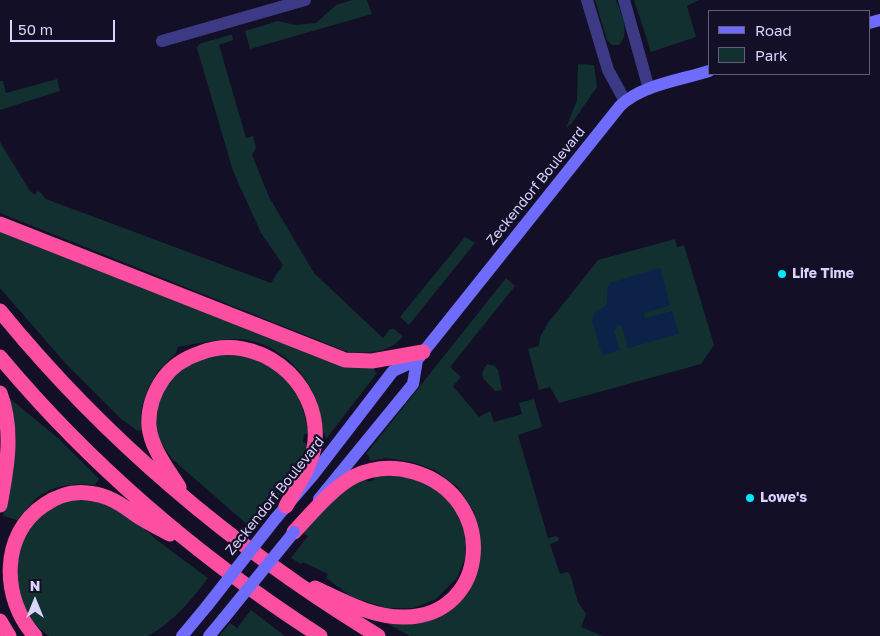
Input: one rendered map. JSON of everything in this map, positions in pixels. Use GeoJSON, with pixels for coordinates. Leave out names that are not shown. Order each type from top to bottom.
{"type":"FeatureCollection","features":[{"type":"Feature","properties":{"kind":"highway"},"geometry":{"type":"LineString","coordinates":[[0,224],[345,360],[363,362],[420,356]]}},
{"type":"Feature","properties":{"kind":"highway"},"geometry":{"type":"LineString","coordinates":[[0,311],[41,359],[94,415],[189,503],[314,597],[378,636]]}},
{"type":"Feature","properties":{"kind":"highway"},"geometry":{"type":"LineString","coordinates":[[189,503],[153,442],[149,426],[152,401],[160,384],[178,364],[203,351],[223,347],[254,351],[278,363],[295,380],[309,405],[314,430],[314,448],[308,464],[281,512]]}},
{"type":"Feature","properties":{"kind":"highway"},"geometry":{"type":"LineString","coordinates":[[0,357],[86,449],[138,497],[202,552],[320,636]]}},
{"type":"Feature","properties":{"kind":"highway"},"geometry":{"type":"LineString","coordinates":[[0,394],[6,415],[8,441],[7,467],[0,505]]}},
{"type":"Feature","properties":{"kind":"highway"},"geometry":{"type":"LineString","coordinates":[[280,573],[363,610],[389,616],[405,617],[430,612],[452,599],[464,584],[473,559],[474,542],[470,524],[459,502],[447,490],[432,480],[403,469],[376,469],[348,480],[294,532]]}},
{"type":"Feature","properties":{"kind":"highway"},"geometry":{"type":"LineString","coordinates":[[35,636],[24,622],[15,604],[10,586],[9,566],[13,546],[20,529],[33,514],[58,497],[87,492],[106,496],[122,504],[137,516],[202,552]]}},
{"type":"Feature","properties":{"kind":"highway"},"geometry":{"type":"LineString","coordinates":[[283,611],[305,636]]}},
{"type":"Feature","properties":{"kind":"highway"},"geometry":{"type":"LineString","coordinates":[[0,620],[10,636]]}},
{"type":"Feature","properties":{"kind":"main road","name":"Zeckendorf Boulevard"},"geometry":{"type":"LineString","coordinates":[[182,636],[313,475],[393,371],[420,356],[616,110],[635,94],[708,71]]}},
{"type":"Feature","properties":{"kind":"main road","name":"Zeckendorf Boulevard"},"geometry":{"type":"LineString","coordinates":[[210,636],[294,532],[333,480],[413,384],[420,356]]}},
{"type":"Feature","properties":{"kind":"street"},"geometry":{"type":"LineString","coordinates":[[162,42],[305,0]]}},
{"type":"Feature","properties":{"kind":"street"},"geometry":{"type":"LineString","coordinates":[[588,0],[608,70],[625,101]]}},
{"type":"Feature","properties":{"kind":"street"},"geometry":{"type":"LineString","coordinates":[[624,0],[649,89]]}},
{"type":"Feature","properties":{"kind":"green space"},"geometry":{"type":"Polygon","coordinates":[[[352,0],[367,0],[372,14],[250,49],[245,31],[278,21],[295,25],[316,23],[336,5],[352,0]]]}},
{"type":"Feature","properties":{"kind":"green space"},"geometry":{"type":"Polygon","coordinates":[[[595,0],[616,0],[625,29],[623,40],[619,45],[612,45],[607,40],[595,0]]]}},
{"type":"Feature","properties":{"kind":"green space"},"geometry":{"type":"Polygon","coordinates":[[[634,0],[699,0],[687,6],[696,37],[651,52],[634,0]]]}},
{"type":"Feature","properties":{"kind":"green space"},"geometry":{"type":"Polygon","coordinates":[[[232,35],[233,40],[219,45],[246,138],[253,136],[256,148],[252,155],[269,197],[314,273],[383,338],[390,329],[394,329],[403,336],[391,346],[378,351],[348,352],[0,213],[0,142],[30,191],[35,195],[37,191],[46,199],[271,283],[283,265],[261,233],[233,171],[197,48],[199,44],[232,35]]]}},
{"type":"Feature","properties":{"kind":"green space"},"geometry":{"type":"Polygon","coordinates":[[[578,64],[594,65],[597,87],[572,123],[566,128],[577,100],[578,64]]]}},
{"type":"Feature","properties":{"kind":"green space"},"geometry":{"type":"Polygon","coordinates":[[[57,79],[60,91],[0,110],[0,81],[3,81],[6,93],[57,79]]]}},
{"type":"Feature","properties":{"kind":"green space"},"geometry":{"type":"Polygon","coordinates":[[[0,229],[374,364],[374,370],[377,373],[326,439],[324,433],[320,434],[315,400],[305,379],[290,362],[272,349],[261,344],[239,339],[216,340],[178,347],[176,353],[158,371],[147,391],[141,409],[143,430],[138,431],[121,419],[66,364],[0,288],[0,229]]]}},
{"type":"Feature","properties":{"kind":"green space"},"geometry":{"type":"Polygon","coordinates":[[[465,237],[475,243],[409,325],[400,317],[465,237]]]}},
{"type":"Feature","properties":{"kind":"green space"},"geometry":{"type":"Polygon","coordinates":[[[675,239],[677,247],[684,245],[714,345],[701,364],[559,403],[550,387],[539,390],[528,349],[539,346],[540,337],[548,323],[598,260],[675,239]]]}},
{"type":"Feature","properties":{"kind":"green space"},"geometry":{"type":"Polygon","coordinates":[[[506,278],[515,286],[450,367],[461,377],[453,386],[479,417],[490,411],[494,422],[522,414],[519,403],[534,399],[542,427],[518,435],[548,538],[556,536],[559,538],[558,541],[550,544],[560,574],[568,572],[570,574],[578,602],[586,614],[581,627],[603,636],[410,636],[388,624],[390,619],[412,621],[465,591],[479,536],[474,512],[458,487],[435,470],[412,462],[386,458],[370,461],[369,456],[366,454],[506,278]]]}},
{"type":"Feature","properties":{"kind":"green space"},"geometry":{"type":"Polygon","coordinates":[[[229,352],[253,357],[278,369],[293,387],[299,398],[308,433],[304,435],[303,442],[307,444],[304,454],[290,480],[267,511],[263,508],[249,526],[172,459],[158,438],[155,414],[161,393],[173,375],[187,363],[229,352]]]}},
{"type":"Feature","properties":{"kind":"green space"},"geometry":{"type":"Polygon","coordinates":[[[487,364],[495,366],[498,370],[502,390],[495,391],[483,378],[482,373],[487,364]]]}},
{"type":"Feature","properties":{"kind":"green space"},"geometry":{"type":"Polygon","coordinates":[[[8,397],[58,438],[99,479],[95,485],[81,484],[58,487],[38,497],[17,520],[3,516],[10,486],[16,438],[8,397]]]}},
{"type":"Feature","properties":{"kind":"green space"},"geometry":{"type":"Polygon","coordinates":[[[373,475],[410,476],[432,485],[448,499],[462,520],[466,539],[465,558],[457,578],[436,599],[414,608],[387,608],[352,597],[326,578],[328,574],[303,562],[301,564],[291,558],[308,536],[302,532],[336,492],[366,479],[367,482],[374,480],[373,475]]]}},
{"type":"Feature","properties":{"kind":"green space"},"geometry":{"type":"Polygon","coordinates":[[[74,498],[98,499],[118,506],[158,541],[208,578],[181,610],[166,624],[148,636],[49,636],[36,625],[26,611],[20,598],[16,569],[22,541],[28,528],[41,513],[54,505],[74,498]]]}},
{"type":"Feature","properties":{"kind":"green space"},"geometry":{"type":"Polygon","coordinates":[[[251,610],[285,636],[219,636],[230,623],[237,628],[251,610]]]}},
{"type":"Feature","properties":{"kind":"water"},"geometry":{"type":"Polygon","coordinates":[[[660,268],[670,305],[645,313],[644,317],[672,311],[679,334],[628,348],[622,326],[617,325],[614,331],[620,350],[602,355],[592,320],[596,311],[607,303],[607,290],[610,283],[660,268]]]}},
{"type":"Feature","properties":{"kind":"place","name":"Life Time"},"geometry":{"type":"Point","coordinates":[782,274]}},
{"type":"Feature","properties":{"kind":"place","name":"Lowe's"},"geometry":{"type":"Point","coordinates":[750,498]}}]}
